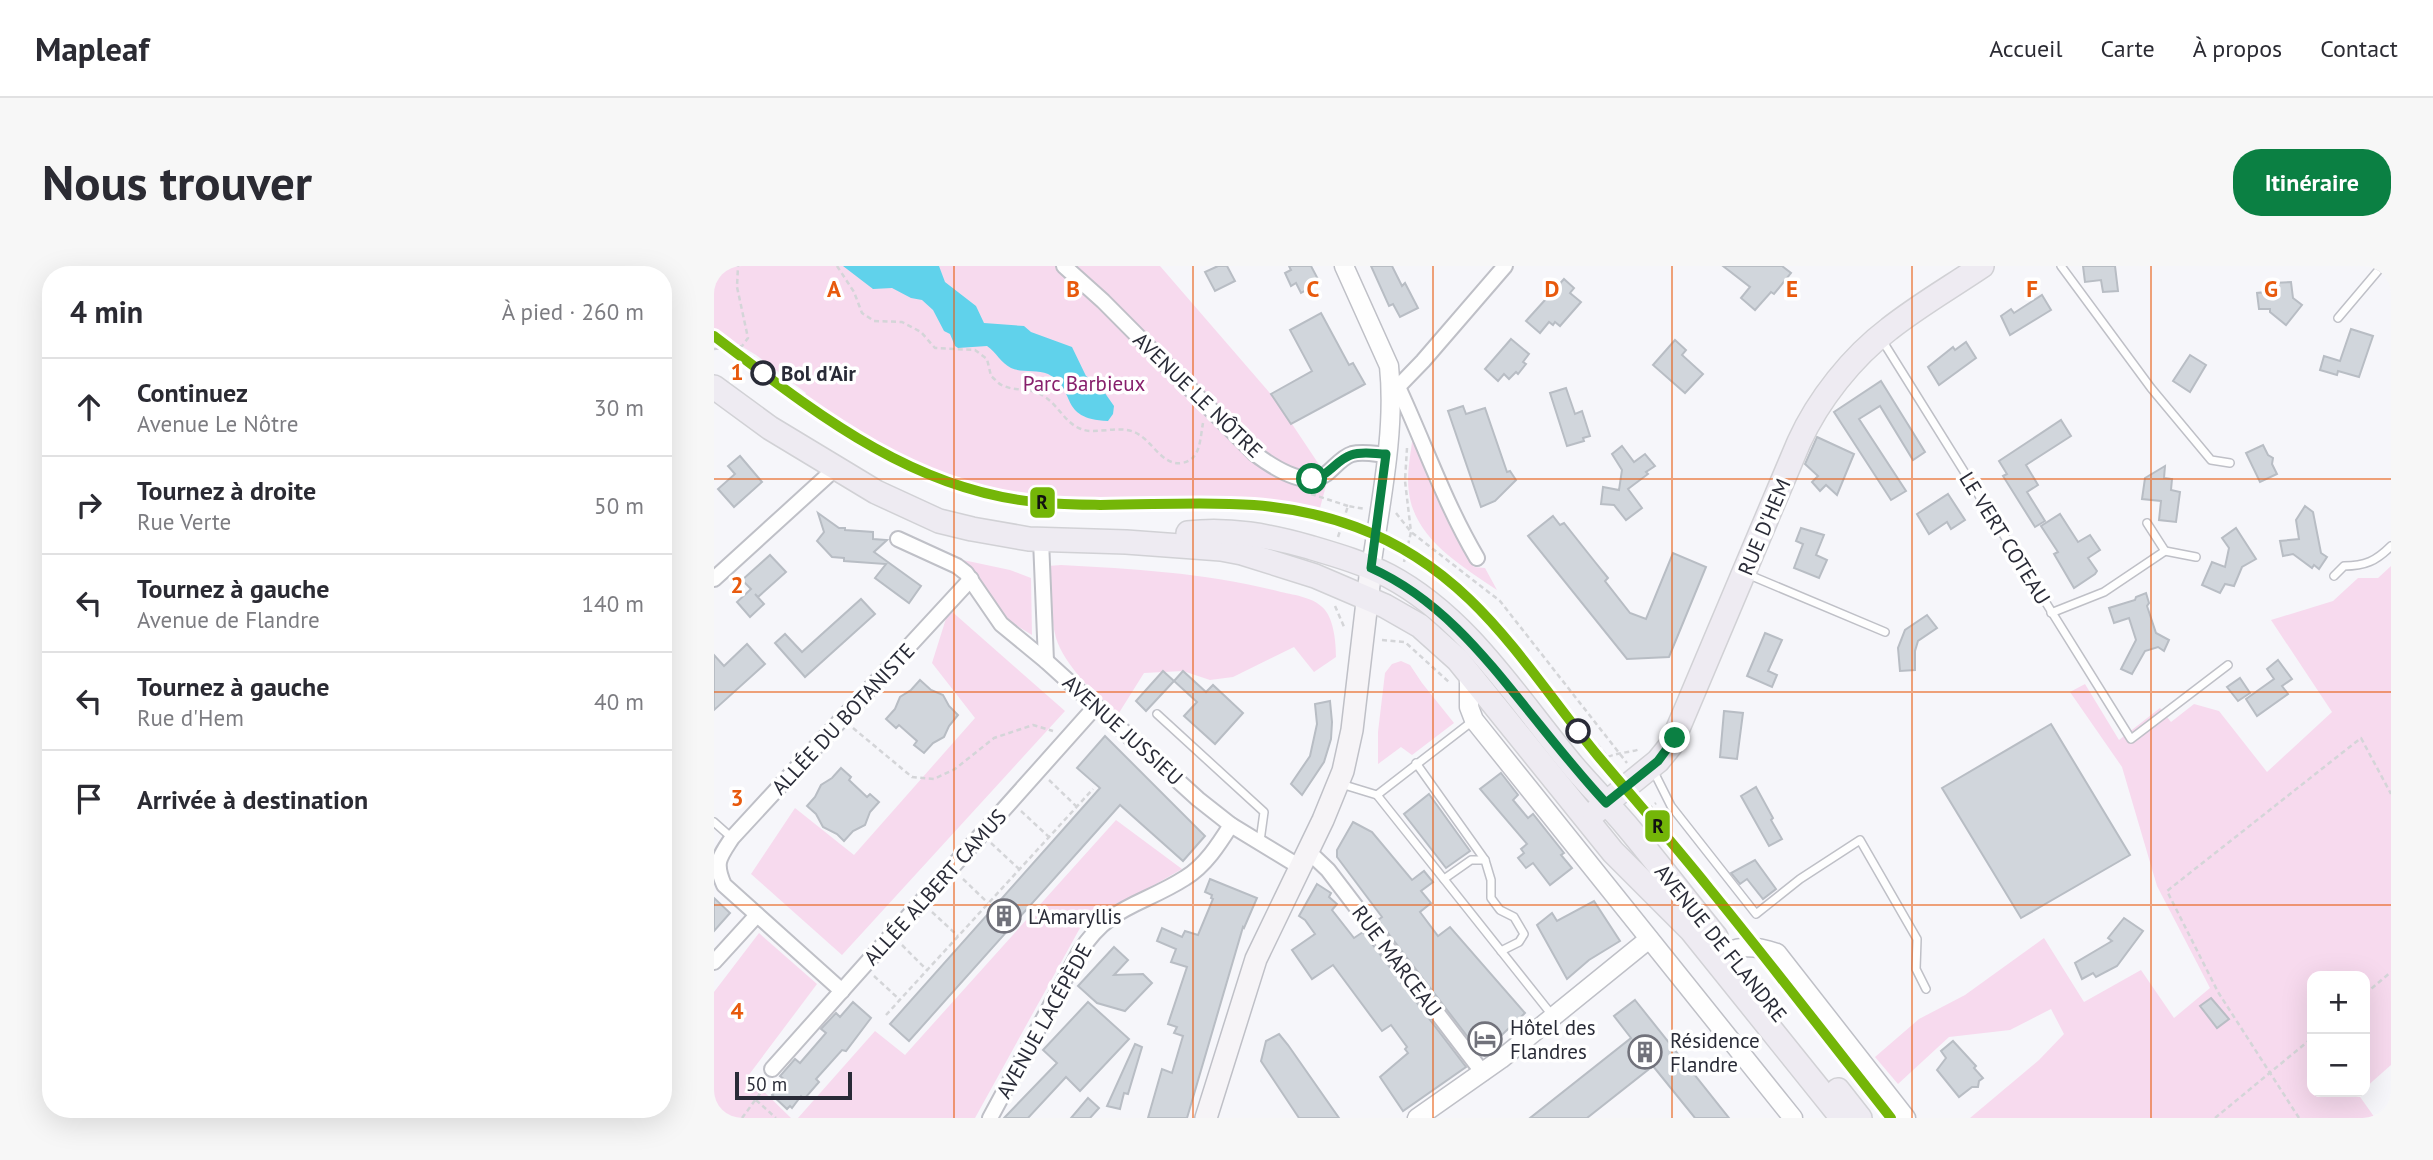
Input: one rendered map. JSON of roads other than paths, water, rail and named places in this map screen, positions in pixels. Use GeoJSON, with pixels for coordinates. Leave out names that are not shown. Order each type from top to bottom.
{"type":"FeatureCollection","features":[{"type":"Feature","properties":{"kind":"main road","name":"RUE D'HEM"},"geometry":{"type":"LineString","coordinates":[[1586,819],[1664,755],[1675,738],[1805,429],[1819,407],[1845,373],[1880,337],[1982,266]]}},
{"type":"Feature","properties":{"kind":"main road"},"geometry":{"type":"LineString","coordinates":[[714,371],[797,433],[837,467]]}},
{"type":"Feature","properties":{"kind":"main road"},"geometry":{"type":"LineString","coordinates":[[714,387],[770,428],[891,500],[939,520],[996,534],[1041,540],[1126,542]]}},
{"type":"Feature","properties":{"kind":"main road","name":"AVENUE DE FLANDRE"},"geometry":{"type":"LineString","coordinates":[[1126,542],[1193,533],[1253,534],[1288,541],[1371,568],[1389,576],[1432,605],[1463,632],[1477,666],[1586,819],[1613,852],[1684,923],[1721,955],[1860,1118]]}},
{"type":"Feature","properties":{"kind":"main road","name":"AVENUE DE FLANDRE"},"geometry":{"type":"LineString","coordinates":[[1126,542],[1209,547],[1242,553],[1315,576],[1397,612],[1420,626],[1451,653],[1477,666],[1628,827],[1842,1118]]}},
{"type":"Feature","properties":{"kind":"main road"},"geometry":{"type":"LineString","coordinates":[[1206,1118],[1250,975],[1339,784],[1352,730],[1371,568]]}},
{"type":"Feature","properties":{"kind":"street","name":"AVENUE LE NÔTRE"},"geometry":{"type":"LineString","coordinates":[[1064,266],[1103,301],[1254,453],[1272,466],[1299,477],[1312,479],[1323,476],[1350,455],[1386,454]]}},
{"type":"Feature","properties":{"kind":"street"},"geometry":{"type":"LineString","coordinates":[[1344,266],[1389,366],[1394,390],[1371,568]]}},
{"type":"Feature","properties":{"kind":"street"},"geometry":{"type":"LineString","coordinates":[[1394,390],[1423,361],[1505,266]]}},
{"type":"Feature","properties":{"kind":"street"},"geometry":{"type":"LineString","coordinates":[[1394,390],[1411,416],[1447,504],[1477,558]]}},
{"type":"Feature","properties":{"kind":"street"},"geometry":{"type":"LineString","coordinates":[[714,579],[837,467]]}},
{"type":"Feature","properties":{"kind":"street"},"geometry":{"type":"LineString","coordinates":[[898,539],[957,566],[971,579],[1001,624],[1046,661]]}},
{"type":"Feature","properties":{"kind":"street","name":"AVENUE JUSSIEU"},"geometry":{"type":"LineString","coordinates":[[1041,540],[1046,661],[1198,799],[1231,825],[1260,842],[1304,859]]}},
{"type":"Feature","properties":{"kind":"street","name":"ALLÉE DU BOTANISTE"},"geometry":{"type":"LineString","coordinates":[[757,915],[724,885],[718,873],[717,860],[732,838],[971,579]]}},
{"type":"Feature","properties":{"kind":"street"},"geometry":{"type":"LineString","coordinates":[[1477,666],[1468,699],[1474,720],[1793,1118]]}},
{"type":"Feature","properties":{"kind":"street","name":"ALLÉE ALBERT CAMUS"},"geometry":{"type":"LineString","coordinates":[[772,1069],[1096,706]]}},
{"type":"Feature","properties":{"kind":"street","name":"AVENUE LACÉPÈDE"},"geometry":{"type":"LineString","coordinates":[[990,1118],[1079,953],[1093,933],[1112,915],[1185,878],[1213,852],[1231,825]]}},
{"type":"Feature","properties":{"kind":"street","name":"RUE MARCEAU"},"geometry":{"type":"LineString","coordinates":[[1304,859],[1328,870],[1483,1073]]}},
{"type":"Feature","properties":{"kind":"street"},"geometry":{"type":"LineString","coordinates":[[714,962],[757,915],[842,991]]}},
{"type":"Feature","properties":{"kind":"street"},"geometry":{"type":"LineString","coordinates":[[1418,1118],[1483,1073],[1649,939]]}},
{"type":"Feature","properties":{"kind":"street","name":"AVENUE DE FLANDRE"},"geometry":{"type":"LineString","coordinates":[[1721,955],[1746,947],[1777,953],[1906,1118]]}},
{"type":"Feature","properties":{"kind":"lane"},"geometry":{"type":"LineString","coordinates":[[2062,266],[2151,388],[2211,460],[2230,463]]}},
{"type":"Feature","properties":{"kind":"lane"},"geometry":{"type":"LineString","coordinates":[[2338,318],[2382,266]]}},
{"type":"Feature","properties":{"kind":"lane","name":"LE VERT COTEAU"},"geometry":{"type":"LineString","coordinates":[[1880,337],[2130,739],[2228,665]]}},
{"type":"Feature","properties":{"kind":"lane"},"geometry":{"type":"LineString","coordinates":[[2147,523],[2165,551]]}},
{"type":"Feature","properties":{"kind":"lane"},"geometry":{"type":"LineString","coordinates":[[2334,576],[2344,566],[2371,563],[2391,546]]}},
{"type":"Feature","properties":{"kind":"lane"},"geometry":{"type":"LineString","coordinates":[[2051,613],[2104,592],[2165,551],[2196,557]]}},
{"type":"Feature","properties":{"kind":"lane"},"geometry":{"type":"LineString","coordinates":[[1744,573],[1885,632]]}},
{"type":"Feature","properties":{"kind":"lane"},"geometry":{"type":"LineString","coordinates":[[1157,714],[1264,812],[1260,842]]}},
{"type":"Feature","properties":{"kind":"lane"},"geometry":{"type":"LineString","coordinates":[[1377,795],[1474,720]]}},
{"type":"Feature","properties":{"kind":"lane"},"geometry":{"type":"LineString","coordinates":[[1416,763],[1485,860],[1491,880],[1491,898],[1500,910],[1514,917],[1524,934],[1519,942],[1501,951]]}},
{"type":"Feature","properties":{"kind":"lane"},"geometry":{"type":"LineString","coordinates":[[1651,766],[1671,806],[1756,915],[1800,879],[1860,840],[1917,939],[1916,969],[1926,989]]}},
{"type":"Feature","properties":{"kind":"lane"},"geometry":{"type":"LineString","coordinates":[[1339,784],[1377,795],[1553,1016]]}},
{"type":"Feature","properties":{"kind":"lane"},"geometry":{"type":"LineString","coordinates":[[714,822],[732,838]]}},
{"type":"Feature","properties":{"kind":"lane"},"geometry":{"type":"LineString","coordinates":[[1444,878],[1471,860],[1485,860]]}},
{"type":"Feature","properties":{"kind":"water"},"geometry":{"type":"Polygon","coordinates":[[[843,266],[939,266],[945,282],[976,306],[984,323],[1024,326],[1031,332],[1072,347],[1086,376],[1100,386],[1114,406],[1113,414],[1108,421],[1081,415],[1070,402],[1063,387],[1048,374],[1011,368],[987,346],[958,348],[950,334],[944,331],[933,310],[922,300],[911,298],[892,288],[873,289],[843,266]]]}},
{"type":"Feature","properties":{"kind":"place","name":"Bol d'Air"},"geometry":{"type":"Point","coordinates":[763,373]}},
{"type":"Feature","properties":{"kind":"place","name":"L'Amaryllis"},"geometry":{"type":"Point","coordinates":[1004,916]}},
{"type":"Feature","properties":{"kind":"place","name":"Hôtel des Flandres"},"geometry":{"type":"Point","coordinates":[1485,1039]}},
{"type":"Feature","properties":{"kind":"place","name":"Résidence Flandre"},"geometry":{"type":"Point","coordinates":[1645,1052]}},
{"type":"Feature","properties":{"kind":"park label","name":"Parc Barbieux"},"geometry":{"type":"Point","coordinates":[1084,383]}}]}
